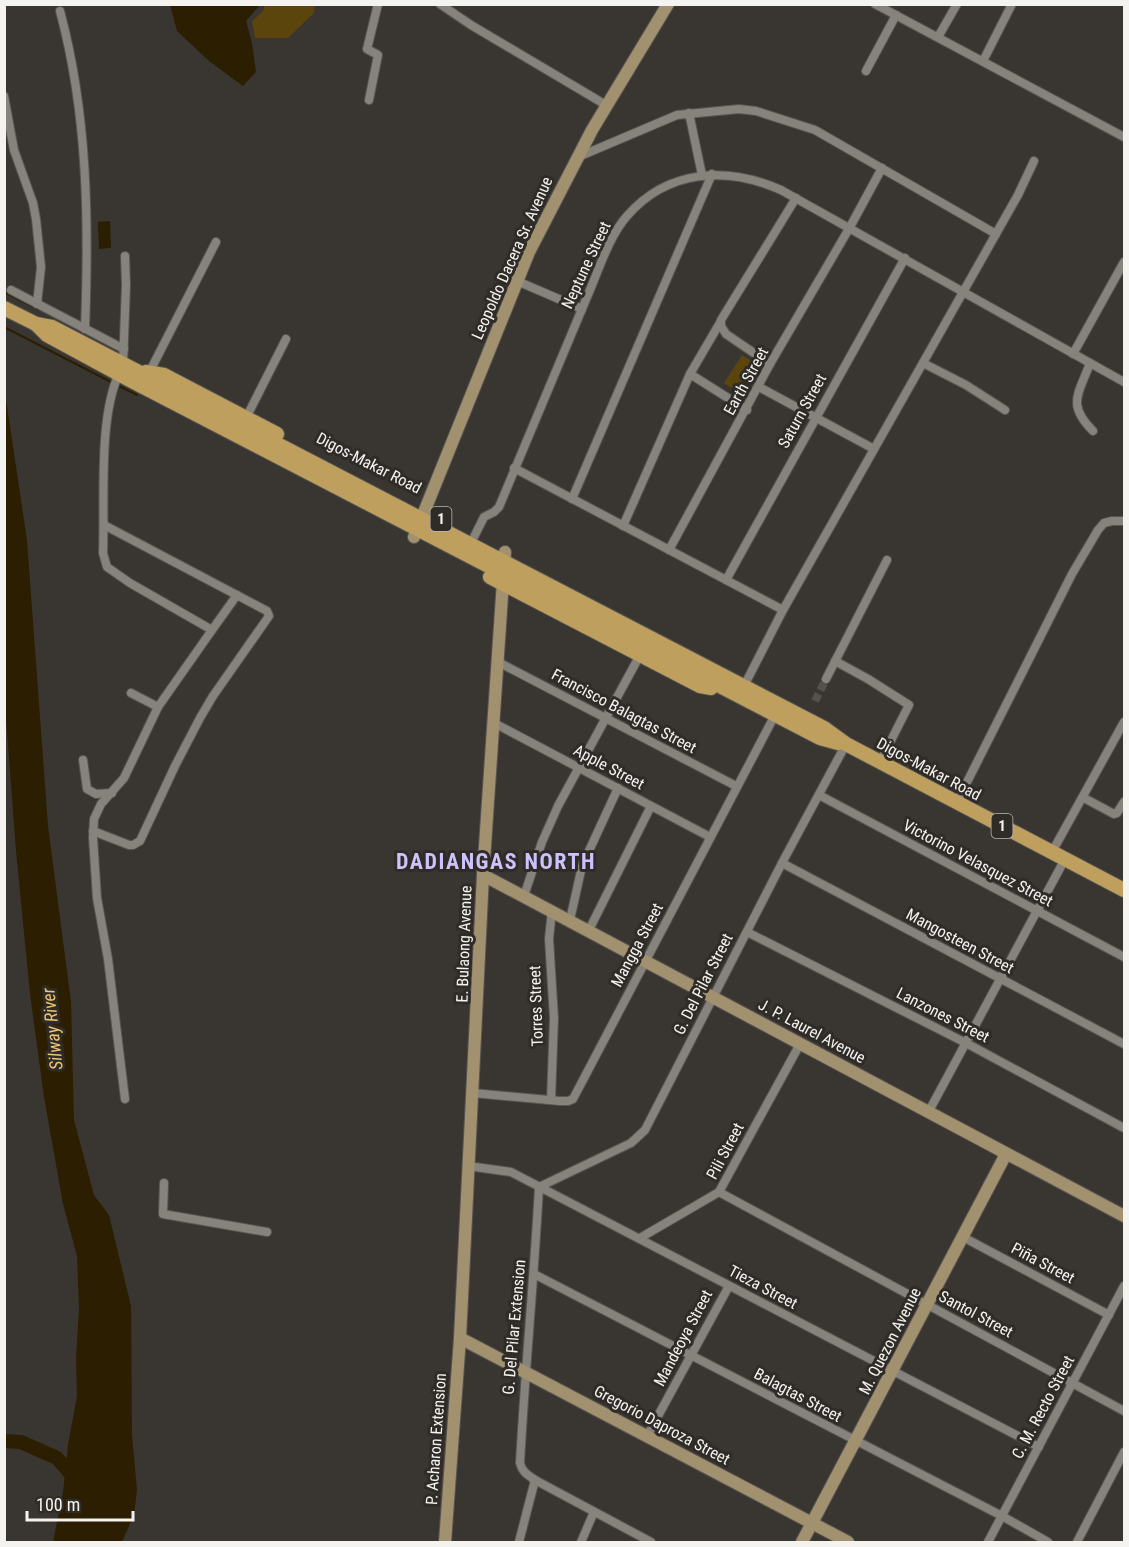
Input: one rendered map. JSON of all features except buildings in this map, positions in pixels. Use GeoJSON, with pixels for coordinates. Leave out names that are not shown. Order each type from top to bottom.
{"type":"FeatureCollection","features":[{"type":"Feature","properties":{"kind":"main road","name":"Digos-Makar Road"},"geometry":{"type":"LineString","coordinates":[[4,308],[36,324],[52,327],[131,372],[739,690],[824,728],[846,744],[1125,890]]}},
{"type":"Feature","properties":{"kind":"main road","name":"Digos-Makar Road"},"geometry":{"type":"LineString","coordinates":[[131,372],[164,375],[505,552],[713,661],[739,690],[775,715],[820,738],[846,744]]}},
{"type":"Feature","properties":{"kind":"main road","name":"Digos-Makar Road"},"geometry":{"type":"LineString","coordinates":[[131,372],[150,400],[700,686],[739,690]]}},
{"type":"Feature","properties":{"kind":"street"},"geometry":{"type":"LineString","coordinates":[[369,100],[378,54],[371,53],[367,49],[378,4]]}},
{"type":"Feature","properties":{"kind":"street"},"geometry":{"type":"LineString","coordinates":[[440,4],[471,26],[606,105]]}},
{"type":"Feature","properties":{"kind":"street","name":"Leopoldo Dacera Sr. Avenue"},"geometry":{"type":"LineString","coordinates":[[414,537],[517,281],[577,158],[606,105],[668,4]]}},
{"type":"Feature","properties":{"kind":"street"},"geometry":{"type":"LineString","coordinates":[[875,4],[1125,137]]}},
{"type":"Feature","properties":{"kind":"street"},"geometry":{"type":"LineString","coordinates":[[938,37],[957,4]]}},
{"type":"Feature","properties":{"kind":"street"},"geometry":{"type":"LineString","coordinates":[[983,61],[1012,4]]}},
{"type":"Feature","properties":{"kind":"street"},"geometry":{"type":"LineString","coordinates":[[60,11],[73,66],[85,161],[85,329]]}},
{"type":"Feature","properties":{"kind":"street"},"geometry":{"type":"LineString","coordinates":[[866,71],[896,15]]}},
{"type":"Feature","properties":{"kind":"street"},"geometry":{"type":"LineString","coordinates":[[4,96],[14,150],[33,203],[36,219],[41,267],[37,304]]}},
{"type":"Feature","properties":{"kind":"street"},"geometry":{"type":"LineString","coordinates":[[577,158],[655,124],[689,113],[739,109],[756,111],[814,130],[996,234]]}},
{"type":"Feature","properties":{"kind":"street"},"geometry":{"type":"LineString","coordinates":[[689,113],[702,175]]}},
{"type":"Feature","properties":{"kind":"street"},"geometry":{"type":"LineString","coordinates":[[739,690],[1024,185],[1034,161]]}},
{"type":"Feature","properties":{"kind":"street","name":"Earth Street"},"geometry":{"type":"LineString","coordinates":[[669,550],[747,411],[770,364],[882,168]]}},
{"type":"Feature","properties":{"kind":"street"},"geometry":{"type":"LineString","coordinates":[[572,499],[712,174]]}},
{"type":"Feature","properties":{"kind":"street","name":"Neptune Street"},"geometry":{"type":"LineString","coordinates":[[474,537],[484,517],[499,507],[582,309],[615,235],[626,216],[659,191],[684,179],[712,174],[749,178],[766,183],[850,227],[1125,382]]}},
{"type":"Feature","properties":{"kind":"street"},"geometry":{"type":"LineString","coordinates":[[623,526],[690,374],[796,198]]}},
{"type":"Feature","properties":{"kind":"street"},"geometry":{"type":"LineString","coordinates":[[212,630],[111,571],[107,567],[104,553],[104,525],[105,453],[111,392],[131,372],[216,242]]}},
{"type":"Feature","properties":{"kind":"street"},"geometry":{"type":"LineString","coordinates":[[125,256],[124,349],[131,372]]}},
{"type":"Feature","properties":{"kind":"street","name":"Saturn Street"},"geometry":{"type":"LineString","coordinates":[[726,580],[905,258]]}},
{"type":"Feature","properties":{"kind":"street"},"geometry":{"type":"LineString","coordinates":[[1073,354],[1125,262]]}},
{"type":"Feature","properties":{"kind":"street"},"geometry":{"type":"LineString","coordinates":[[517,281],[582,309]]}},
{"type":"Feature","properties":{"kind":"street"},"geometry":{"type":"LineString","coordinates":[[11,290],[124,349]]}},
{"type":"Feature","properties":{"kind":"street"},"geometry":{"type":"LineString","coordinates":[[721,320],[721,326],[726,334],[770,364]]}},
{"type":"Feature","properties":{"kind":"street"},"geometry":{"type":"LineString","coordinates":[[246,418],[286,339]]}},
{"type":"Feature","properties":{"kind":"street"},"geometry":{"type":"LineString","coordinates":[[923,363],[966,385],[1005,410]]}},
{"type":"Feature","properties":{"kind":"street"},"geometry":{"type":"LineString","coordinates":[[1090,363],[1076,404],[1080,418],[1093,431]]}},
{"type":"Feature","properties":{"kind":"street"},"geometry":{"type":"LineString","coordinates":[[690,374],[747,411]]}},
{"type":"Feature","properties":{"kind":"street"},"geometry":{"type":"LineString","coordinates":[[759,387],[874,449]]}},
{"type":"Feature","properties":{"kind":"street"},"geometry":{"type":"LineString","coordinates":[[514,468],[783,610]]}},
{"type":"Feature","properties":{"kind":"street"},"geometry":{"type":"LineString","coordinates":[[957,802],[1072,574],[1098,530],[1104,523],[1125,521]]}},
{"type":"Feature","properties":{"kind":"street"},"geometry":{"type":"LineString","coordinates":[[93,831],[129,845],[137,844],[204,711],[269,618],[267,611],[104,525]]}},
{"type":"Feature","properties":{"kind":"street","name":"E. Bulaong Avenue"},"geometry":{"type":"LineString","coordinates":[[460,1338],[483,875],[505,552]]}},
{"type":"Feature","properties":{"kind":"street"},"geometry":{"type":"LineString","coordinates":[[826,679],[887,560]]}},
{"type":"Feature","properties":{"kind":"street"},"geometry":{"type":"LineString","coordinates":[[125,1099],[108,959],[97,898],[93,831],[97,810],[124,778],[158,707],[237,595]]}},
{"type":"Feature","properties":{"kind":"street"},"geometry":{"type":"LineString","coordinates":[[524,896],[542,842],[640,655]]}},
{"type":"Feature","properties":{"kind":"street"},"geometry":{"type":"LineString","coordinates":[[835,661],[909,705],[880,762]]}},
{"type":"Feature","properties":{"kind":"street","name":"Francisco Balagtas Street"},"geometry":{"type":"LineString","coordinates":[[498,662],[736,786]]}},
{"type":"Feature","properties":{"kind":"street"},"geometry":{"type":"LineString","coordinates":[[131,693],[158,707]]}},
{"type":"Feature","properties":{"kind":"street","name":"Mangga Street"},"geometry":{"type":"LineString","coordinates":[[473,1093],[551,1100],[573,1099],[775,715]]}},
{"type":"Feature","properties":{"kind":"street"},"geometry":{"type":"LineString","coordinates":[[929,1112],[1036,911],[1084,798],[1125,722]]}},
{"type":"Feature","properties":{"kind":"street","name":"Apple Street"},"geometry":{"type":"LineString","coordinates":[[494,723],[710,837]]}},
{"type":"Feature","properties":{"kind":"street","name":"G. Del Pilar Street"},"geometry":{"type":"LineString","coordinates":[[539,1187],[631,1143],[642,1135],[846,744]]}},
{"type":"Feature","properties":{"kind":"street"},"geometry":{"type":"LineString","coordinates":[[83,760],[87,789],[96,794],[112,793]]}},
{"type":"Feature","properties":{"kind":"street"},"geometry":{"type":"LineString","coordinates":[[570,920],[582,866],[618,788]]}},
{"type":"Feature","properties":{"kind":"street","name":"Victorino Velasquez Street"},"geometry":{"type":"LineString","coordinates":[[819,795],[1125,957]]}},
{"type":"Feature","properties":{"kind":"street"},"geometry":{"type":"LineString","coordinates":[[1084,798],[1114,814],[1125,802]]}},
{"type":"Feature","properties":{"kind":"street"},"geometry":{"type":"LineString","coordinates":[[589,930],[651,806]]}},
{"type":"Feature","properties":{"kind":"street","name":"Mangosteen Street"},"geometry":{"type":"LineString","coordinates":[[782,863],[1125,1044]]}},
{"type":"Feature","properties":{"kind":"street","name":"J. P. Laurel Avenue"},"geometry":{"type":"LineString","coordinates":[[483,875],[1125,1216]]}},
{"type":"Feature","properties":{"kind":"street","name":"Torres Street"},"geometry":{"type":"LineString","coordinates":[[551,1100],[554,1018],[549,939],[552,910]]}},
{"type":"Feature","properties":{"kind":"street","name":"Lanzones Street"},"geometry":{"type":"LineString","coordinates":[[747,932],[966,1043],[1125,1128]]}},
{"type":"Feature","properties":{"kind":"street","name":"Pili Street"},"geometry":{"type":"LineString","coordinates":[[640,1238],[719,1192],[800,1044]]}},
{"type":"Feature","properties":{"kind":"street","name":"M. Quezon Avenue"},"geometry":{"type":"LineString","coordinates":[[802,1542],[1006,1154]]}},
{"type":"Feature","properties":{"kind":"street","name":"Tieza Street"},"geometry":{"type":"LineString","coordinates":[[468,1166],[511,1172],[1039,1447]]}},
{"type":"Feature","properties":{"kind":"street"},"geometry":{"type":"LineString","coordinates":[[164,1183],[163,1214],[267,1232]]}},
{"type":"Feature","properties":{"kind":"street","name":"G. Del Pilar Extension"},"geometry":{"type":"LineString","coordinates":[[535,1480],[524,1473],[520,1463],[539,1187]]}},
{"type":"Feature","properties":{"kind":"street","name":"Santol Street"},"geometry":{"type":"LineString","coordinates":[[719,1192],[1125,1411]]}},
{"type":"Feature","properties":{"kind":"street","name":"Piña Street"},"geometry":{"type":"LineString","coordinates":[[963,1237],[1110,1315]]}},
{"type":"Feature","properties":{"kind":"street","name":"Balagtas Street"},"geometry":{"type":"LineString","coordinates":[[534,1274],[1048,1542]]}},
{"type":"Feature","properties":{"kind":"street","name":"Mandeoya Street"},"geometry":{"type":"LineString","coordinates":[[647,1436],[729,1286]]}},
{"type":"Feature","properties":{"kind":"street","name":"C. M. Recto Street"},"geometry":{"type":"LineString","coordinates":[[988,1542],[1125,1286]]}},
{"type":"Feature","properties":{"kind":"street","name":"Gregorio Daproza Street"},"geometry":{"type":"LineString","coordinates":[[460,1338],[848,1542]]}},
{"type":"Feature","properties":{"kind":"street","name":"P. Acharon Extension"},"geometry":{"type":"LineString","coordinates":[[445,1542],[460,1338]]}},
{"type":"Feature","properties":{"kind":"street"},"geometry":{"type":"LineString","coordinates":[[1077,1542],[1125,1452]]}},
{"type":"Feature","properties":{"kind":"street"},"geometry":{"type":"LineString","coordinates":[[519,1542],[535,1480],[651,1542]]}},
{"type":"Feature","properties":{"kind":"street"},"geometry":{"type":"LineString","coordinates":[[581,1542],[594,1512]]}},
{"type":"Feature","properties":{"kind":"shaded area"},"geometry":{"type":"Polygon","coordinates":[[[264,5],[315,5],[314,13],[288,38],[255,38],[252,21],[264,10],[264,5]]]}},
{"type":"Feature","properties":{"kind":"shaded area"},"geometry":{"type":"Polygon","coordinates":[[[742,355],[759,366],[741,394],[724,383],[742,355]]]}},
{"type":"Feature","properties":{"kind":"water"},"geometry":{"type":"Polygon","coordinates":[[[170,5],[260,5],[246,21],[256,72],[243,86],[209,61],[177,31],[170,5]]]}},
{"type":"Feature","properties":{"kind":"water"},"geometry":{"type":"Polygon","coordinates":[[[110,221],[111,248],[99,249],[98,222],[110,221]]]}},
{"type":"Feature","properties":{"kind":"water","name":"Silway River"},"geometry":{"type":"Polygon","coordinates":[[[5,393],[27,540],[48,826],[71,1002],[74,1120],[94,1195],[109,1215],[131,1306],[132,1435],[137,1490],[134,1515],[122,1542],[53,1542],[77,1396],[76,1358],[79,1309],[77,1256],[63,1204],[44,1097],[30,994],[16,851],[4,692],[5,393]]]}},
{"type":"Feature","properties":{"kind":"waterway"},"geometry":{"type":"LineString","coordinates":[[4,292],[40,310]]}},
{"type":"Feature","properties":{"kind":"waterway"},"geometry":{"type":"LineString","coordinates":[[4,327],[111,382]]}},
{"type":"Feature","properties":{"kind":"waterway"},"geometry":{"type":"LineString","coordinates":[[119,386],[137,395]]}},
{"type":"Feature","properties":{"kind":"waterway"},"geometry":{"type":"LineString","coordinates":[[4,1441],[21,1442],[57,1458],[76,1480]]}},
{"type":"Feature","properties":{"kind":"tunnel"},"geometry":{"type":"LineString","coordinates":[[815,701],[826,679]]}},
{"type":"Feature","properties":{"kind":"district","name":"DADIANGAS NORTH"},"geometry":{"type":"Point","coordinates":[496,861]}}]}
